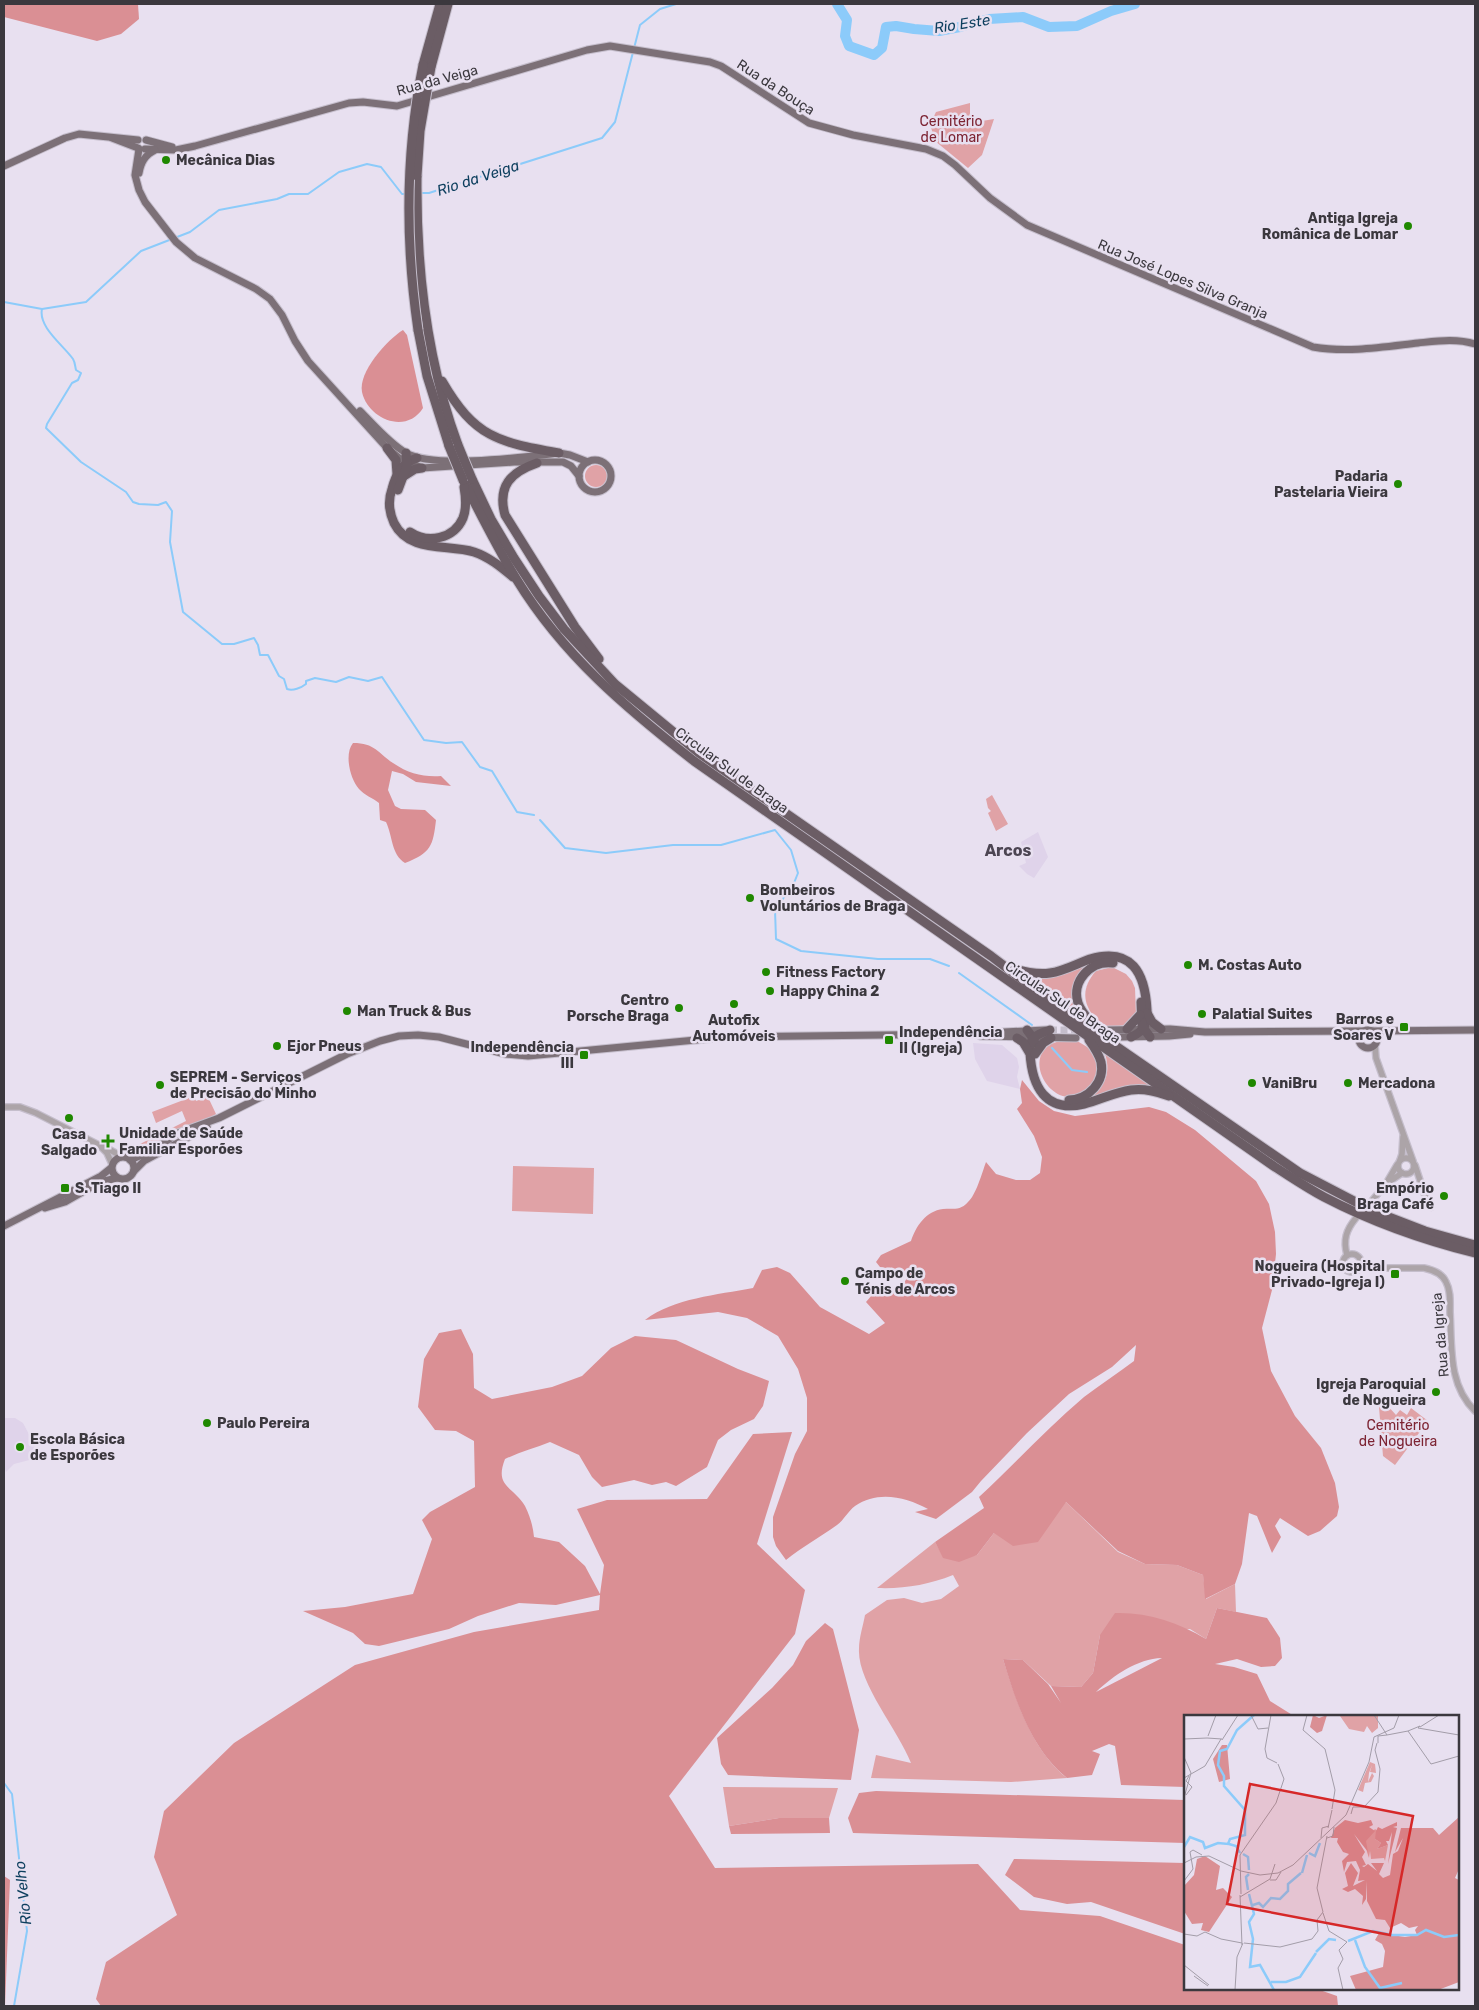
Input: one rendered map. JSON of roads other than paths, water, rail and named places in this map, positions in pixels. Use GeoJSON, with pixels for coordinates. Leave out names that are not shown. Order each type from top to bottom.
{"type":"FeatureCollection","features":[{"type":"Feature","properties":{"kind":"highway","name":"Circular Sul de Braga"},"geometry":{"type":"LineString","coordinates":[[440,4],[412,135],[408,203],[410,262],[423,329],[430,385],[467,479],[517,580],[540,614],[580,661],[612,694],[991,956],[1049,1000],[1104,1032],[1259,1145],[1321,1185],[1356,1204],[1404,1224],[1475,1245]]}},
{"type":"Feature","properties":{"kind":"highway","name":"Circular Sul de Braga"},"geometry":{"type":"LineString","coordinates":[[427,66],[448,4]]}},
{"type":"Feature","properties":{"kind":"highway","name":"Circular Sul de Braga"},"geometry":{"type":"LineString","coordinates":[[423,329],[437,373],[454,445]]}},
{"type":"Feature","properties":{"kind":"highway"},"geometry":{"type":"LineString","coordinates":[[437,373],[458,408],[483,430],[501,440],[516,445],[559,453]]}},
{"type":"Feature","properties":{"kind":"highway"},"geometry":{"type":"LineString","coordinates":[[387,448],[396,460],[400,476]]}},
{"type":"Feature","properties":{"kind":"highway"},"geometry":{"type":"LineString","coordinates":[[417,458],[407,458],[401,468],[396,495],[398,518],[402,525],[412,534],[431,539],[450,533],[463,518],[466,505],[467,479]]}},
{"type":"Feature","properties":{"kind":"highway"},"geometry":{"type":"LineString","coordinates":[[537,463],[519,471],[505,487],[502,501],[508,521],[580,634],[617,680],[649,709],[650,721]]}},
{"type":"Feature","properties":{"kind":"highway"},"geometry":{"type":"LineString","coordinates":[[422,468],[400,476],[390,496],[390,512],[395,526],[406,538],[421,544],[475,553],[493,562],[517,580]]}},
{"type":"Feature","properties":{"kind":"highway","name":"Circular Sul de Braga"},"geometry":{"type":"LineString","coordinates":[[467,479],[510,552],[553,615],[650,721],[707,770],[1274,1166],[1323,1196],[1395,1228],[1475,1253]]}},
{"type":"Feature","properties":{"kind":"highway"},"geometry":{"type":"LineString","coordinates":[[1004,966],[1042,974],[1056,972],[1102,957],[1121,958],[1131,964],[1143,980],[1144,1014],[1129,1033]]}},
{"type":"Feature","properties":{"kind":"highway"},"geometry":{"type":"LineString","coordinates":[[1104,1032],[1081,1009],[1077,995],[1082,977],[1093,966],[1103,963],[1114,963],[1124,966],[1133,974],[1140,992],[1147,1022],[1143,1030]]}},
{"type":"Feature","properties":{"kind":"highway"},"geometry":{"type":"LineString","coordinates":[[1144,1014],[1161,1029]]}},
{"type":"Feature","properties":{"kind":"highway"},"geometry":{"type":"LineString","coordinates":[[1026,1030],[1033,1038]]}},
{"type":"Feature","properties":{"kind":"highway"},"geometry":{"type":"LineString","coordinates":[[1129,1033],[1143,1030]]}},
{"type":"Feature","properties":{"kind":"highway"},"geometry":{"type":"LineString","coordinates":[[1143,1030],[1150,1037]]}},
{"type":"Feature","properties":{"kind":"highway"},"geometry":{"type":"LineString","coordinates":[[1050,1034],[1033,1038],[1030,1042],[1040,1080],[1047,1091],[1061,1099],[1080,1099],[1093,1090],[1101,1074],[1100,1057],[1086,1036]]}},
{"type":"Feature","properties":{"kind":"highway"},"geometry":{"type":"LineString","coordinates":[[1032,1053],[1050,1034]]}},
{"type":"Feature","properties":{"kind":"highway"},"geometry":{"type":"LineString","coordinates":[[1017,1038],[1032,1053],[1032,1073],[1036,1086],[1044,1096],[1056,1103],[1068,1106],[1082,1104],[1115,1093],[1139,1089],[1157,1092],[1177,1099]]}},
{"type":"Feature","properties":{"kind":"main road","name":"Rua da Bouça"},"geometry":{"type":"LineString","coordinates":[[610,46],[710,62],[720,66],[808,123],[853,135],[926,149],[943,156],[999,206]]}},
{"type":"Feature","properties":{"kind":"main road","name":"Rua da Veiga"},"geometry":{"type":"LineString","coordinates":[[112,138],[126,145],[141,149],[182,148],[203,144],[349,103],[364,102],[397,106],[587,50],[610,46]]}},
{"type":"Feature","properties":{"kind":"main road"},"geometry":{"type":"LineString","coordinates":[[4,166],[65,138],[79,134],[138,140],[142,138],[146,140],[147,144],[141,149],[135,175],[139,190],[145,202],[176,242],[195,258],[256,289],[270,299],[282,315],[294,341],[308,361],[407,458]]}},
{"type":"Feature","properties":{"kind":"main road"},"geometry":{"type":"LineString","coordinates":[[138,140],[136,143],[141,149]]}},
{"type":"Feature","properties":{"kind":"main road","name":"Rua da Veiga"},"geometry":{"type":"LineString","coordinates":[[146,140],[182,148]]}},
{"type":"Feature","properties":{"kind":"main road"},"geometry":{"type":"LineString","coordinates":[[126,145],[139,162]]}},
{"type":"Feature","properties":{"kind":"main road"},"geometry":{"type":"LineString","coordinates":[[139,162],[149,153],[156,150]]}},
{"type":"Feature","properties":{"kind":"main road","name":"Rua José Lopes Silva Granja"},"geometry":{"type":"LineString","coordinates":[[999,206],[1026,225],[1042,233],[1314,347],[1333,350],[1366,349],[1446,340],[1475,344]]}},
{"type":"Feature","properties":{"kind":"main road"},"geometry":{"type":"LineString","coordinates":[[331,384],[387,448],[422,468],[563,462],[572,466],[579,476],[582,486],[590,491],[602,491],[610,483],[610,472],[605,464],[597,460],[588,462],[582,468],[579,476]]}},
{"type":"Feature","properties":{"kind":"main road"},"geometry":{"type":"LineString","coordinates":[[417,458],[449,461],[559,453],[588,462]]}},
{"type":"Feature","properties":{"kind":"main road"},"geometry":{"type":"LineString","coordinates":[[1143,1030],[1161,1029],[1205,1032],[1363,1031],[1368,1029],[1374,1031],[1475,1030]]}},
{"type":"Feature","properties":{"kind":"main road"},"geometry":{"type":"LineString","coordinates":[[130,1160],[154,1150],[178,1133],[219,1118],[347,1054],[399,1036],[439,1037],[505,1054],[528,1056],[728,1037],[965,1034],[1026,1030],[1076,1038]]}},
{"type":"Feature","properties":{"kind":"main road"},"geometry":{"type":"LineString","coordinates":[[1343,1031],[1359,1040],[1361,1045],[1374,1044],[1390,1030]]}},
{"type":"Feature","properties":{"kind":"main road"},"geometry":{"type":"LineString","coordinates":[[1359,1040],[1363,1031]]}},
{"type":"Feature","properties":{"kind":"main road"},"geometry":{"type":"LineString","coordinates":[[1374,1031],[1374,1044]]}},
{"type":"Feature","properties":{"kind":"main road"},"geometry":{"type":"LineString","coordinates":[[1104,1032],[1129,1033],[1150,1037],[1205,1032]]}},
{"type":"Feature","properties":{"kind":"main road"},"geometry":{"type":"LineString","coordinates":[[1119,1037],[1129,1033]]}},
{"type":"Feature","properties":{"kind":"main road"},"geometry":{"type":"LineString","coordinates":[[965,1034],[1033,1038]]}},
{"type":"Feature","properties":{"kind":"main road"},"geometry":{"type":"LineString","coordinates":[[37,1210],[64,1202],[100,1182],[117,1178],[126,1179],[131,1176],[144,1160],[216,1122],[219,1118]]}},
{"type":"Feature","properties":{"kind":"main road"},"geometry":{"type":"LineString","coordinates":[[4,1226],[37,1210],[55,1198],[101,1176],[112,1166],[116,1159],[123,1157],[130,1160],[134,1165],[134,1171]]}},
{"type":"Feature","properties":{"kind":"main road"},"geometry":{"type":"LineString","coordinates":[[112,1166],[113,1174],[117,1178]]}},
{"type":"Feature","properties":{"kind":"street"},"geometry":{"type":"LineString","coordinates":[[1374,1044],[1376,1058],[1428,1205],[1431,1207]]}},
{"type":"Feature","properties":{"kind":"street"},"geometry":{"type":"LineString","coordinates":[[4,1107],[20,1106],[99,1145],[105,1146],[123,1157]]}},
{"type":"Feature","properties":{"kind":"street"},"geometry":{"type":"LineString","coordinates":[[1370,1203],[1386,1184],[1399,1162],[1404,1135]]}},
{"type":"Feature","properties":{"kind":"street"},"geometry":{"type":"LineString","coordinates":[[99,1145],[107,1153],[112,1166]]}},
{"type":"Feature","properties":{"kind":"street"},"geometry":{"type":"LineString","coordinates":[[1399,1162],[1405,1157],[1414,1163]]}},
{"type":"Feature","properties":{"kind":"street"},"geometry":{"type":"LineString","coordinates":[[1399,1162],[1404,1174],[1422,1186]]}},
{"type":"Feature","properties":{"kind":"street"},"geometry":{"type":"LineString","coordinates":[[1386,1184],[1412,1171],[1414,1163]]}},
{"type":"Feature","properties":{"kind":"street"},"geometry":{"type":"LineString","coordinates":[[1347,1255],[1344,1245],[1345,1236],[1356,1218]]}},
{"type":"Feature","properties":{"kind":"street"},"geometry":{"type":"LineString","coordinates":[[1352,1253],[1358,1255],[1361,1265],[1354,1272],[1346,1269],[1343,1260],[1352,1253]]}},
{"type":"Feature","properties":{"kind":"street","name":"Rua da Igreja"},"geometry":{"type":"LineString","coordinates":[[1361,1265],[1375,1268],[1424,1268],[1443,1277],[1449,1291],[1454,1376],[1462,1396],[1475,1410]]}},
{"type":"Feature","properties":{"kind":"waterway","name":"Rio da Veiga"},"geometry":{"type":"LineString","coordinates":[[419,193],[429,193],[602,138],[615,122],[640,25],[660,9],[676,4]]}},
{"type":"Feature","properties":{"kind":"waterway","name":"Rio Este"},"geometry":{"type":"LineString","coordinates":[[837,4],[847,20],[845,36],[849,46],[874,55],[882,48],[886,27],[896,26],[939,31],[989,19],[1023,17],[1049,27],[1077,26],[1111,11],[1135,4]]}},
{"type":"Feature","properties":{"kind":"waterway","name":"Rio da Veiga"},"geometry":{"type":"LineString","coordinates":[[4,302],[42,309],[86,302],[141,251],[190,232],[219,210],[277,199],[289,194],[308,194],[339,172],[367,164],[381,167],[402,194],[407,194]]}},
{"type":"Feature","properties":{"kind":"waterway"},"geometry":{"type":"LineString","coordinates":[[42,309],[42,316],[47,329],[73,359],[76,370],[81,373],[78,380],[72,383],[46,428],[81,462],[126,492],[133,502],[158,505],[166,502],[172,511],[170,542],[183,612],[222,644],[234,644],[254,638],[260,655],[268,655],[279,676],[284,679],[287,689],[299,688],[306,684],[306,681],[315,678],[336,682],[349,677],[368,681],[382,677],[424,740],[446,743],[462,742],[480,767],[492,771],[517,812],[534,815]]}},
{"type":"Feature","properties":{"kind":"waterway"},"geometry":{"type":"LineString","coordinates":[[540,820],[565,848],[606,853],[673,845],[721,845],[775,830],[791,850],[798,873],[794,883],[775,910],[776,939],[801,951],[878,959],[930,959],[949,966]]}},
{"type":"Feature","properties":{"kind":"waterway"},"geometry":{"type":"LineString","coordinates":[[959,973],[1032,1025]]}},
{"type":"Feature","properties":{"kind":"waterway"},"geometry":{"type":"LineString","coordinates":[[1052,1048],[1072,1070],[1087,1072]]}},
{"type":"Feature","properties":{"kind":"waterway","name":"Rio Velho"},"geometry":{"type":"LineString","coordinates":[[4,1783],[12,1794],[27,1931],[14,2006]]}},
{"type":"Feature","properties":{"kind":"tunnel"},"geometry":{"type":"LineString","coordinates":[[1050,1030],[1079,1030]]}},
{"type":"Feature","properties":{"kind":"place","name":"Mecânica Dias"},"geometry":{"type":"Point","coordinates":[166,160]}},
{"type":"Feature","properties":{"kind":"place","name":"Antiga Igreja Românica de Lomar"},"geometry":{"type":"Point","coordinates":[1408,226]}},
{"type":"Feature","properties":{"kind":"place","name":"Padaria Pastelaria Vieira"},"geometry":{"type":"Point","coordinates":[1398,484]}},
{"type":"Feature","properties":{"kind":"place","name":"Bombeiros Voluntários de Braga"},"geometry":{"type":"Point","coordinates":[750,898]}},
{"type":"Feature","properties":{"kind":"place","name":"M. Costas Auto"},"geometry":{"type":"Point","coordinates":[1188,965]}},
{"type":"Feature","properties":{"kind":"place","name":"Fitness Factory"},"geometry":{"type":"Point","coordinates":[766,972]}},
{"type":"Feature","properties":{"kind":"place","name":"Happy China 2"},"geometry":{"type":"Point","coordinates":[770,991]}},
{"type":"Feature","properties":{"kind":"place","name":"Autofix Automóveis"},"geometry":{"type":"Point","coordinates":[734,1004]}},
{"type":"Feature","properties":{"kind":"place","name":"Centro Porsche Braga"},"geometry":{"type":"Point","coordinates":[679,1008]}},
{"type":"Feature","properties":{"kind":"place","name":"Man Truck & Bus"},"geometry":{"type":"Point","coordinates":[347,1011]}},
{"type":"Feature","properties":{"kind":"place","name":"Palatial Suites"},"geometry":{"type":"Point","coordinates":[1202,1014]}},
{"type":"Feature","properties":{"kind":"place","name":"Barros e Soares V"},"geometry":{"type":"Point","coordinates":[1404,1027]}},
{"type":"Feature","properties":{"kind":"place","name":"Independência II (Igreja)"},"geometry":{"type":"Point","coordinates":[889,1040]}},
{"type":"Feature","properties":{"kind":"place","name":"Ejor Pneus"},"geometry":{"type":"Point","coordinates":[277,1046]}},
{"type":"Feature","properties":{"kind":"place","name":"Independência III"},"geometry":{"type":"Point","coordinates":[584,1055]}},
{"type":"Feature","properties":{"kind":"place","name":"VaniBru"},"geometry":{"type":"Point","coordinates":[1252,1083]}},
{"type":"Feature","properties":{"kind":"place","name":"Mercadona"},"geometry":{"type":"Point","coordinates":[1348,1083]}},
{"type":"Feature","properties":{"kind":"place","name":"SEPREM - Serviços de Precisão do Minho"},"geometry":{"type":"Point","coordinates":[160,1085]}},
{"type":"Feature","properties":{"kind":"place","name":"Casa Salgado"},"geometry":{"type":"Point","coordinates":[69,1118]}},
{"type":"Feature","properties":{"kind":"place","name":"Unidade de Saúde Familiar Esporões"},"geometry":{"type":"Point","coordinates":[108,1141]}},
{"type":"Feature","properties":{"kind":"place","name":"S. Tiago II"},"geometry":{"type":"Point","coordinates":[65,1188]}},
{"type":"Feature","properties":{"kind":"place","name":"Empório Braga Café"},"geometry":{"type":"Point","coordinates":[1444,1196]}},
{"type":"Feature","properties":{"kind":"place","name":"Nogueira (Hospital Privado-Igreja I)"},"geometry":{"type":"Point","coordinates":[1395,1274]}},
{"type":"Feature","properties":{"kind":"place","name":"Campo de Ténis de Arcos"},"geometry":{"type":"Point","coordinates":[845,1281]}},
{"type":"Feature","properties":{"kind":"place","name":"Igreja Paroquial de Nogueira"},"geometry":{"type":"Point","coordinates":[1436,1392]}},
{"type":"Feature","properties":{"kind":"place","name":"Paulo Pereira"},"geometry":{"type":"Point","coordinates":[207,1423]}},
{"type":"Feature","properties":{"kind":"place","name":"Escola Básica de Esporões"},"geometry":{"type":"Point","coordinates":[20,1447]}},
{"type":"Feature","properties":{"kind":"district","name":"Arcos"},"geometry":{"type":"Point","coordinates":[1008,850]}},
{"type":"Feature","properties":{"kind":"park label","name":"Cemitério de Lomar"},"geometry":{"type":"Point","coordinates":[951,130]}},
{"type":"Feature","properties":{"kind":"park label","name":"Cemitério de Nogueira"},"geometry":{"type":"Point","coordinates":[1398,1434]}}]}
